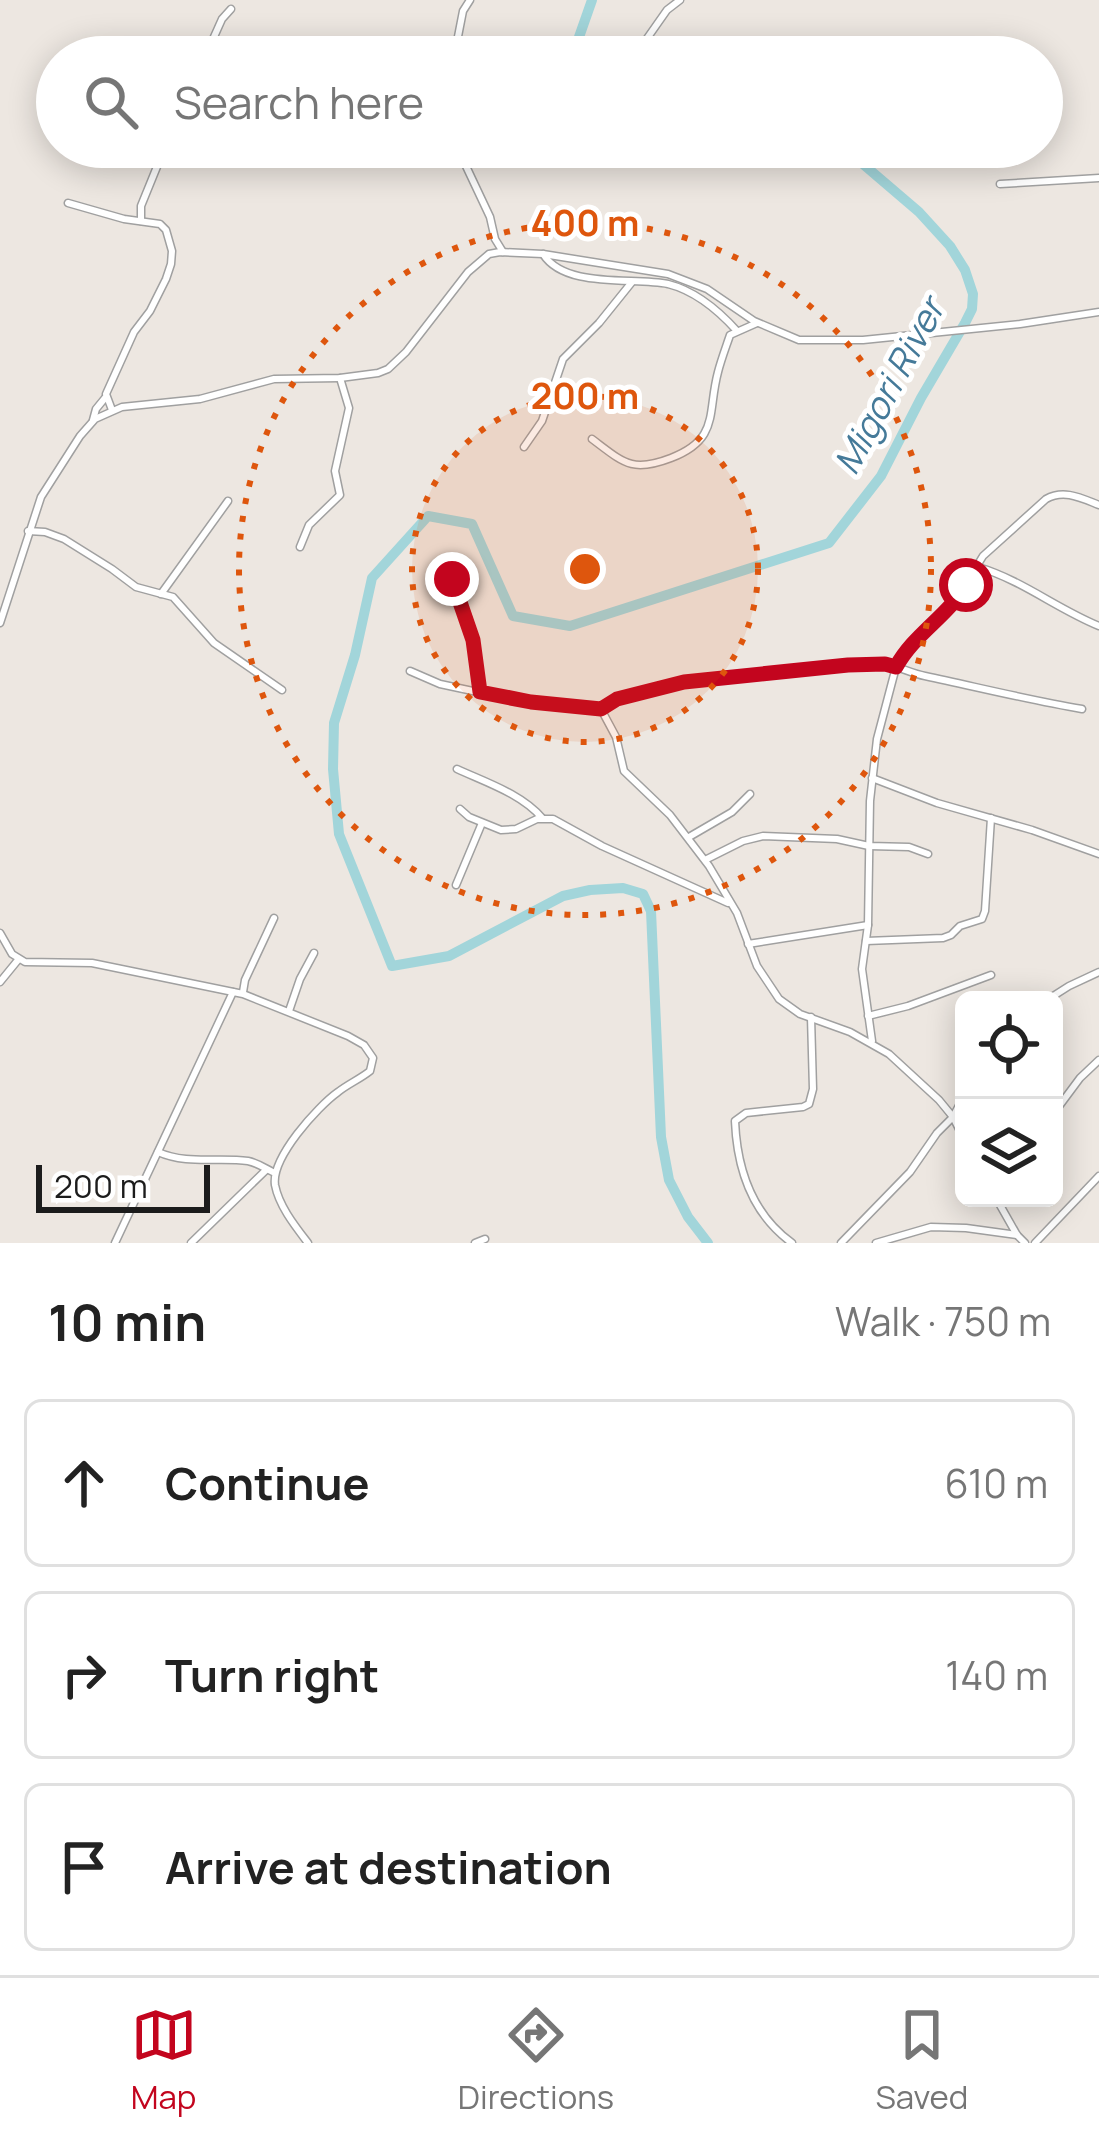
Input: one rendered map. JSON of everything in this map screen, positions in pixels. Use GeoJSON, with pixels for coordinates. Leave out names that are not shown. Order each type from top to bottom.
{"type":"FeatureCollection","features":[{"type":"Feature","properties":{"kind":"street"},"geometry":{"type":"LineString","coordinates":[[458,36],[470,0]]}},
{"type":"Feature","properties":{"kind":"street"},"geometry":{"type":"LineString","coordinates":[[649,36],[680,0]]}},
{"type":"Feature","properties":{"kind":"street"},"geometry":{"type":"LineString","coordinates":[[214,36],[231,9]]}},
{"type":"Feature","properties":{"kind":"street"},"geometry":{"type":"LineString","coordinates":[[141,220],[141,206],[156,168]]}},
{"type":"Feature","properties":{"kind":"street"},"geometry":{"type":"LineString","coordinates":[[467,168],[503,252]]}},
{"type":"Feature","properties":{"kind":"street"},"geometry":{"type":"LineString","coordinates":[[1000,184],[1099,178]]}},
{"type":"Feature","properties":{"kind":"street"},"geometry":{"type":"LineString","coordinates":[[68,203],[164,227],[171,245],[171,264],[93,420]]}},
{"type":"Feature","properties":{"kind":"street"},"geometry":{"type":"LineString","coordinates":[[0,623],[41,497],[93,420],[112,410],[200,399],[286,377],[368,376],[388,369],[495,239]]}},
{"type":"Feature","properties":{"kind":"street"},"geometry":{"type":"LineString","coordinates":[[485,255],[543,254],[668,274],[707,289],[757,322],[799,340],[923,334],[1099,312]]}},
{"type":"Feature","properties":{"kind":"street"},"geometry":{"type":"LineString","coordinates":[[543,254],[550,265],[562,270],[689,292],[717,310],[737,332]]}},
{"type":"Feature","properties":{"kind":"street"},"geometry":{"type":"LineString","coordinates":[[524,448],[542,421],[563,359],[632,282]]}},
{"type":"Feature","properties":{"kind":"street"},"geometry":{"type":"LineString","coordinates":[[592,440],[644,467],[695,446],[710,423],[717,374],[730,335],[757,322]]}},
{"type":"Feature","properties":{"kind":"street"},"geometry":{"type":"LineString","coordinates":[[300,547],[309,525],[340,495],[335,471],[350,408],[340,378]]}},
{"type":"Feature","properties":{"kind":"street"},"geometry":{"type":"LineString","coordinates":[[105,398],[112,410]]}},
{"type":"Feature","properties":{"kind":"street"},"geometry":{"type":"LineString","coordinates":[[872,1043],[862,969],[868,926],[872,778],[896,667],[911,645],[956,602],[983,556],[1052,496],[1070,494],[1099,505]]}},
{"type":"Feature","properties":{"kind":"street"},"geometry":{"type":"LineString","coordinates":[[161,594],[228,501]]}},
{"type":"Feature","properties":{"kind":"street"},"geometry":{"type":"LineString","coordinates":[[28,531],[64,539],[143,591],[178,602],[214,643],[282,690]]}},
{"type":"Feature","properties":{"kind":"street"},"geometry":{"type":"LineString","coordinates":[[979,567],[1099,626]]}},
{"type":"Feature","properties":{"kind":"street"},"geometry":{"type":"LineString","coordinates":[[450,572],[473,640],[480,692]]}},
{"type":"Feature","properties":{"kind":"street"},"geometry":{"type":"LineString","coordinates":[[410,671],[440,684],[480,692],[601,709],[617,699],[684,682],[885,664],[1082,709]]}},
{"type":"Feature","properties":{"kind":"street"},"geometry":{"type":"LineString","coordinates":[[601,709],[616,737],[627,776],[658,803],[705,860],[731,903],[757,967],[779,999],[872,1043],[905,1067],[955,1121]]}},
{"type":"Feature","properties":{"kind":"street"},"geometry":{"type":"LineString","coordinates":[[457,769],[522,801],[542,818],[558,821],[602,846],[731,903]]}},
{"type":"Feature","properties":{"kind":"street"},"geometry":{"type":"LineString","coordinates":[[872,778],[1099,854]]}},
{"type":"Feature","properties":{"kind":"street"},"geometry":{"type":"LineString","coordinates":[[689,837],[732,812],[750,794]]}},
{"type":"Feature","properties":{"kind":"street"},"geometry":{"type":"LineString","coordinates":[[460,809],[495,830],[512,830],[542,818]]}},
{"type":"Feature","properties":{"kind":"street"},"geometry":{"type":"LineString","coordinates":[[866,941],[943,938],[982,919],[991,818]]}},
{"type":"Feature","properties":{"kind":"street"},"geometry":{"type":"LineString","coordinates":[[456,885],[482,824]]}},
{"type":"Feature","properties":{"kind":"street"},"geometry":{"type":"LineString","coordinates":[[705,860],[764,836],[837,839],[909,847],[928,854]]}},
{"type":"Feature","properties":{"kind":"street"},"geometry":{"type":"LineString","coordinates":[[243,994],[274,918]]}},
{"type":"Feature","properties":{"kind":"street"},"geometry":{"type":"LineString","coordinates":[[748,944],[868,926]]}},
{"type":"Feature","properties":{"kind":"street"},"geometry":{"type":"LineString","coordinates":[[0,933],[18,960],[92,962],[243,994],[364,1046],[371,1054],[370,1071],[325,1103],[271,1172],[191,1243]]}},
{"type":"Feature","properties":{"kind":"street"},"geometry":{"type":"LineString","coordinates":[[289,1011],[314,953]]}},
{"type":"Feature","properties":{"kind":"street"},"geometry":{"type":"LineString","coordinates":[[0,982],[18,960]]}},
{"type":"Feature","properties":{"kind":"street"},"geometry":{"type":"LineString","coordinates":[[1062,991],[1099,972]]}},
{"type":"Feature","properties":{"kind":"street"},"geometry":{"type":"LineString","coordinates":[[868,1016],[991,975]]}},
{"type":"Feature","properties":{"kind":"street"},"geometry":{"type":"LineString","coordinates":[[115,1243],[233,992]]}},
{"type":"Feature","properties":{"kind":"street"},"geometry":{"type":"LineString","coordinates":[[791,1243],[769,1224],[749,1190],[736,1121],[746,1113],[809,1104],[813,1089],[811,1017]]}},
{"type":"Feature","properties":{"kind":"street"},"geometry":{"type":"LineString","coordinates":[[1063,1101],[1099,1060]]}},
{"type":"Feature","properties":{"kind":"street"},"geometry":{"type":"LineString","coordinates":[[841,1243],[910,1172],[962,1099]]}},
{"type":"Feature","properties":{"kind":"street"},"geometry":{"type":"LineString","coordinates":[[158,1152],[198,1161],[252,1162],[271,1172],[281,1202],[308,1243]]}},
{"type":"Feature","properties":{"kind":"street"},"geometry":{"type":"LineString","coordinates":[[1035,1243],[1099,1176]]}},
{"type":"Feature","properties":{"kind":"street"},"geometry":{"type":"LineString","coordinates":[[1001,1207],[1025,1243]]}},
{"type":"Feature","properties":{"kind":"street"},"geometry":{"type":"LineString","coordinates":[[876,1243],[931,1227],[1017,1235]]}},
{"type":"Feature","properties":{"kind":"street"},"geometry":{"type":"LineString","coordinates":[[476,1243],[485,1239]]}},
{"type":"Feature","properties":{"kind":"waterway","name":"Migori River"},"geometry":{"type":"LineString","coordinates":[[579,36],[592,0]]}},
{"type":"Feature","properties":{"kind":"waterway","name":"Migori River"},"geometry":{"type":"LineString","coordinates":[[708,1243],[669,1180],[661,1137],[651,911],[643,894],[623,888],[563,896],[449,956],[392,966],[339,834],[334,723],[372,578],[428,516],[472,524],[513,616],[570,626],[829,543],[881,476],[972,309],[973,294],[965,270],[950,246],[868,168]]}},
{"type":"Feature","properties":{"kind":"route"},"geometry":{"type":"LineString","coordinates":[[452,579],[473,640],[480,692],[601,709],[617,699],[684,682],[848,665],[896,667],[966,585]]}}]}
